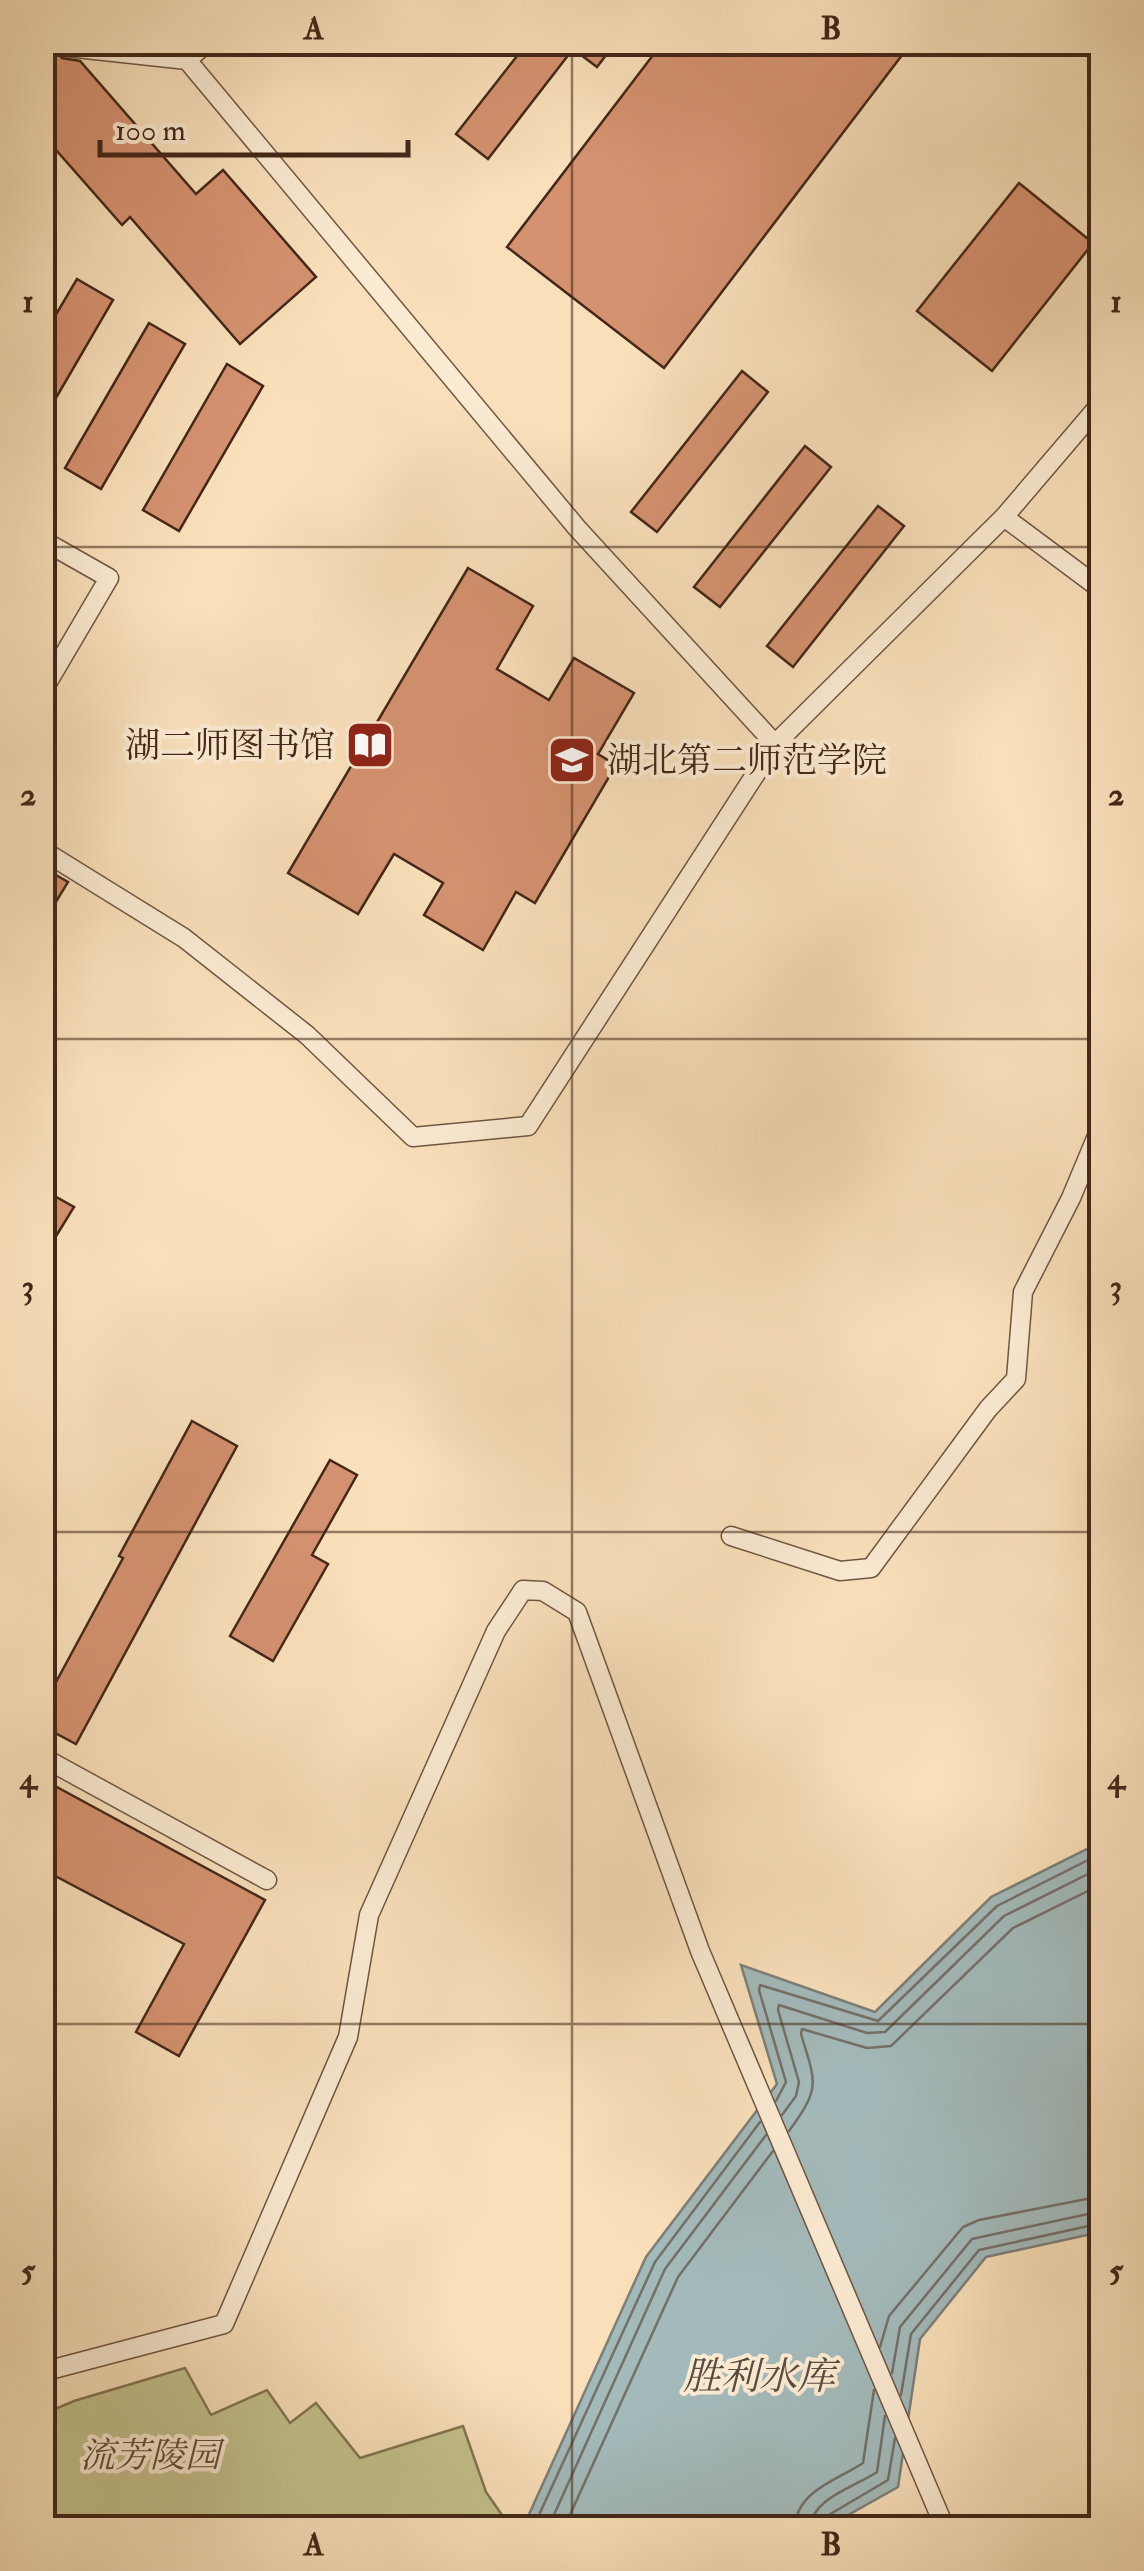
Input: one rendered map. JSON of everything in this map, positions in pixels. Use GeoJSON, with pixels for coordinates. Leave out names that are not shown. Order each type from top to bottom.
{"type":"FeatureCollection","features":[{"type":"Feature","properties":{"kind":"street"},"geometry":{"type":"LineString","coordinates":[[63,42],[67,47],[187,60],[577,528],[775,744]]}},
{"type":"Feature","properties":{"kind":"street"},"geometry":{"type":"LineString","coordinates":[[187,60],[208,42]]}},
{"type":"Feature","properties":{"kind":"street"},"geometry":{"type":"LineString","coordinates":[[42,850],[184,938],[307,1034],[413,1137],[528,1126],[775,744],[1004,517],[1102,402]]}},
{"type":"Feature","properties":{"kind":"street"},"geometry":{"type":"LineString","coordinates":[[1004,517],[1102,590]]}},
{"type":"Feature","properties":{"kind":"street"},"geometry":{"type":"LineString","coordinates":[[42,540],[110,578],[42,692]]}},
{"type":"Feature","properties":{"kind":"street"},"geometry":{"type":"LineString","coordinates":[[732,1536],[840,1571],[870,1568],[988,1410],[1016,1379],[1023,1292],[1071,1198],[1102,1124]]}},
{"type":"Feature","properties":{"kind":"street"},"geometry":{"type":"LineString","coordinates":[[42,2372],[224,2324],[348,2037],[369,1915],[496,1631],[523,1590],[543,1591],[577,1612],[700,1951],[945,2528]]}},
{"type":"Feature","properties":{"kind":"street"},"geometry":{"type":"LineString","coordinates":[[42,1757],[267,1880]]}},
{"type":"Feature","properties":{"kind":"green space","name":"流芳陵园"},"geometry":{"type":"Polygon","coordinates":[[[185,2368],[211,2415],[267,2390],[290,2423],[316,2403],[360,2458],[463,2426],[486,2492],[511,2528],[43,2528],[43,2414],[185,2368]]]}},
{"type":"Feature","properties":{"kind":"water","name":"胜利水库"},"geometry":{"type":"Polygon","coordinates":[[[1101,1842],[1101,2232],[986,2257],[920,2339],[898,2487],[825,2528],[519,2528],[526,2521],[646,2257],[777,2084],[741,1965],[875,2012],[991,1897],[1101,1842]]]}},
{"type":"Feature","properties":{"kind":"building"},"geometry":{"type":"Polygon","coordinates":[[[42,42],[51,42],[62,58],[80,61],[196,194],[223,170],[316,277],[240,344],[130,217],[122,225],[42,134],[42,42]]]}},
{"type":"Feature","properties":{"kind":"building"},"geometry":{"type":"Polygon","coordinates":[[[528,42],[616,42],[597,67],[573,49],[488,159],[456,134],[528,42]]]}},
{"type":"Feature","properties":{"kind":"building"},"geometry":{"type":"Polygon","coordinates":[[[663,42],[912,42],[664,368],[507,247],[663,42]]]}},
{"type":"Feature","properties":{"kind":"building"},"geometry":{"type":"Polygon","coordinates":[[[1019,183],[1093,243],[992,371],[917,311],[1019,183]]]}},
{"type":"Feature","properties":{"kind":"building"},"geometry":{"type":"Polygon","coordinates":[[[77,279],[113,300],[42,422],[42,338],[77,279]]]}},
{"type":"Feature","properties":{"kind":"building"},"geometry":{"type":"Polygon","coordinates":[[[149,323],[185,344],[101,489],[65,468],[149,323]]]}},
{"type":"Feature","properties":{"kind":"building"},"geometry":{"type":"Polygon","coordinates":[[[227,364],[263,386],[179,531],[143,510],[227,364]]]}},
{"type":"Feature","properties":{"kind":"building"},"geometry":{"type":"Polygon","coordinates":[[[742,371],[768,392],[657,532],[631,512],[742,371]]]}},
{"type":"Feature","properties":{"kind":"building"},"geometry":{"type":"Polygon","coordinates":[[[805,446],[831,467],[720,607],[694,587],[805,446]]]}},
{"type":"Feature","properties":{"kind":"building"},"geometry":{"type":"Polygon","coordinates":[[[878,506],[904,526],[793,667],[767,646],[878,506]]]}},
{"type":"Feature","properties":{"kind":"building"},"geometry":{"type":"Polygon","coordinates":[[[468,568],[533,606],[497,669],[549,700],[574,658],[634,693],[598,754],[616,765],[535,903],[516,892],[483,950],[424,915],[443,883],[394,854],[358,914],[288,873],[468,568]]]}},
{"type":"Feature","properties":{"kind":"building"},"geometry":{"type":"Polygon","coordinates":[[[42,867],[68,882],[42,925],[42,867]]]}},
{"type":"Feature","properties":{"kind":"building"},"geometry":{"type":"Polygon","coordinates":[[[42,1189],[74,1207],[42,1259],[42,1189]]]}},
{"type":"Feature","properties":{"kind":"building"},"geometry":{"type":"Polygon","coordinates":[[[192,1421],[237,1446],[76,1744],[42,1726],[42,1708],[192,1421]]]}},
{"type":"Feature","properties":{"kind":"building"},"geometry":{"type":"Polygon","coordinates":[[[330,1460],[357,1475],[312,1555],[328,1564],[273,1661],[230,1636],[330,1460]]]}},
{"type":"Feature","properties":{"kind":"building"},"geometry":{"type":"Polygon","coordinates":[[[42,1779],[265,1900],[179,2056],[136,2032],[184,1944],[42,1869],[42,1779]]]}},
{"type":"Feature","properties":{"kind":"place","name":"湖二师图书馆"},"geometry":{"type":"Point","coordinates":[370,745]}},
{"type":"Feature","properties":{"kind":"place","name":"湖北第二师范学院"},"geometry":{"type":"Point","coordinates":[572,760]}}]}
